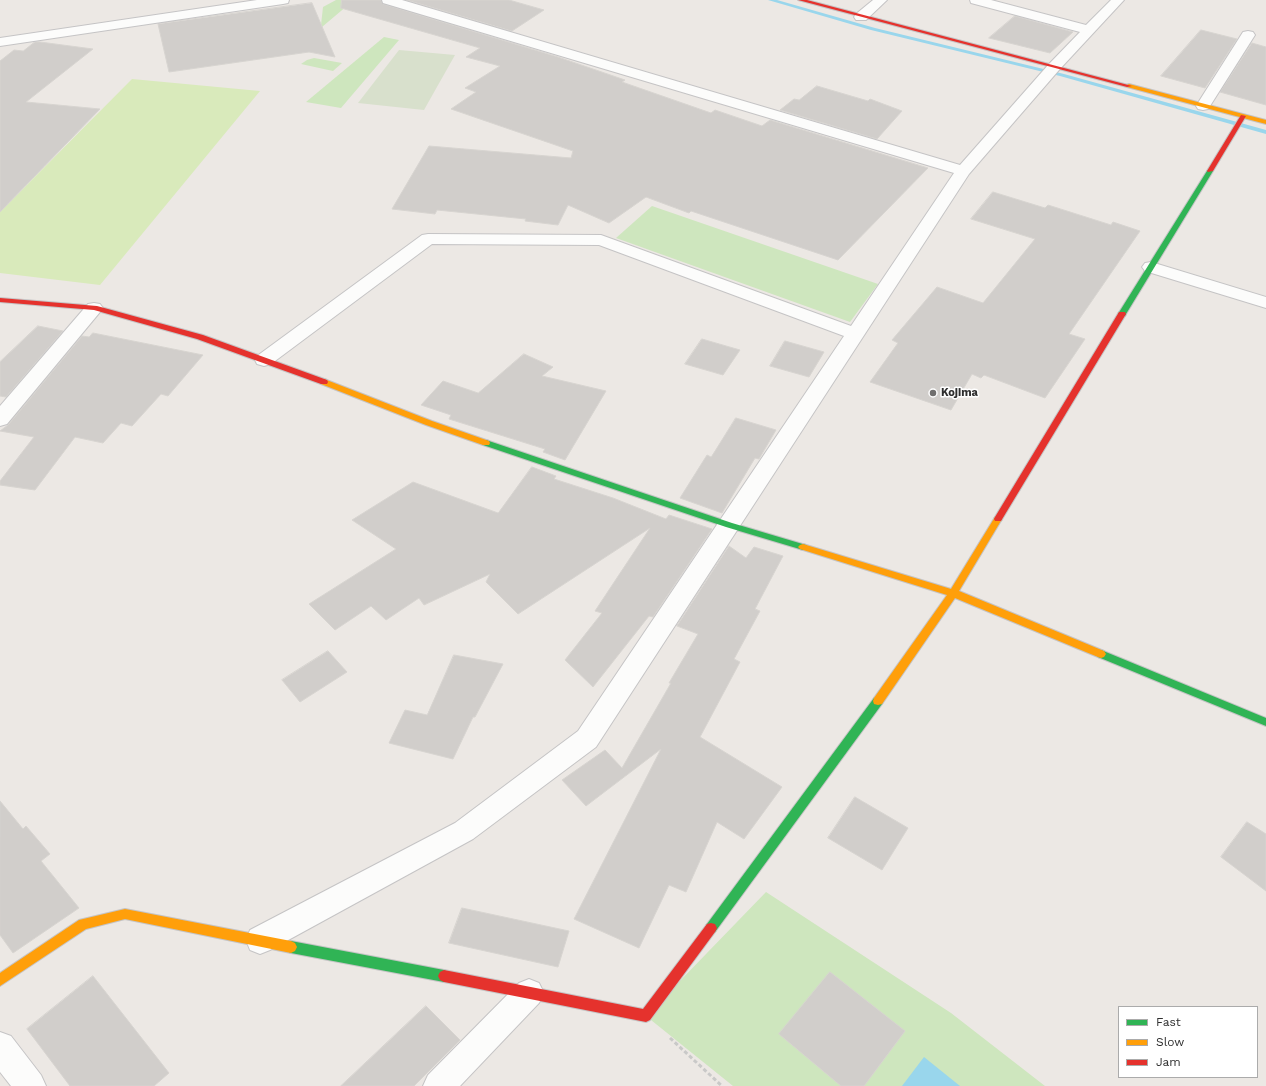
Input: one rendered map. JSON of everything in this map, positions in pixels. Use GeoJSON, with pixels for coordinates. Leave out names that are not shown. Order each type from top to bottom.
{"type":"FeatureCollection","features":[{"type":"Feature","properties":{"kind":"street"},"geometry":{"type":"LineString","coordinates":[[0,42],[283,0]]}},
{"type":"Feature","properties":{"kind":"street"},"geometry":{"type":"LineString","coordinates":[[388,0],[963,171]]}},
{"type":"Feature","properties":{"kind":"street"},"geometry":{"type":"LineString","coordinates":[[801,0],[861,17],[1266,122]]}},
{"type":"Feature","properties":{"kind":"street"},"geometry":{"type":"LineString","coordinates":[[861,17],[881,0]]}},
{"type":"Feature","properties":{"kind":"street"},"geometry":{"type":"LineString","coordinates":[[976,0],[1089,30]]}},
{"type":"Feature","properties":{"kind":"street"},"geometry":{"type":"LineString","coordinates":[[260,940],[464,831],[587,739],[963,171],[1054,67],[1118,0]]}},
{"type":"Feature","properties":{"kind":"street"},"geometry":{"type":"LineString","coordinates":[[1203,106],[1248,35]]}},
{"type":"Feature","properties":{"kind":"street"},"geometry":{"type":"LineString","coordinates":[[0,980],[83,924],[125,914],[646,1016],[859,729],[952,593],[1244,116]]}},
{"type":"Feature","properties":{"kind":"street"},"geometry":{"type":"LineString","coordinates":[[264,360],[428,239],[601,240],[856,334]]}},
{"type":"Feature","properties":{"kind":"street"},"geometry":{"type":"LineString","coordinates":[[1151,267],[1266,303]]}},
{"type":"Feature","properties":{"kind":"street"},"geometry":{"type":"LineString","coordinates":[[0,300],[94,308],[200,337],[429,423],[729,525],[952,593],[1266,722]]}},
{"type":"Feature","properties":{"kind":"street"},"geometry":{"type":"LineString","coordinates":[[0,419],[94,308]]}},
{"type":"Feature","properties":{"kind":"street"},"geometry":{"type":"LineString","coordinates":[[439,1086],[529,993]]}},
{"type":"Feature","properties":{"kind":"street"},"geometry":{"type":"LineString","coordinates":[[0,1047],[30,1086]]}},
{"type":"Feature","properties":{"kind":"path"},"geometry":{"type":"LineString","coordinates":[[646,1016],[722,1086]]}},
{"type":"Feature","properties":{"kind":"green space"},"geometry":{"type":"Polygon","coordinates":[[[336,0],[354,0],[322,27],[323,7],[336,0]]]}},
{"type":"Feature","properties":{"kind":"green space"},"geometry":{"type":"Polygon","coordinates":[[[384,37],[399,40],[341,108],[306,102],[384,37]]]}},
{"type":"Feature","properties":{"kind":"green space"},"geometry":{"type":"Polygon","coordinates":[[[399,50],[455,55],[424,110],[358,103],[399,50]]]}},
{"type":"Feature","properties":{"kind":"green space"},"geometry":{"type":"Polygon","coordinates":[[[314,58],[342,63],[333,71],[301,64],[314,58]]]}},
{"type":"Feature","properties":{"kind":"green space"},"geometry":{"type":"Polygon","coordinates":[[[132,79],[260,91],[100,285],[0,273],[0,212],[132,79]]]}},
{"type":"Feature","properties":{"kind":"green space"},"geometry":{"type":"Polygon","coordinates":[[[652,206],[878,284],[850,322],[616,238],[652,206]]]}},
{"type":"Feature","properties":{"kind":"green space"},"geometry":{"type":"Polygon","coordinates":[[[766,892],[951,1013],[1045,1086],[733,1086],[646,1016],[766,892]]]}},
{"type":"Feature","properties":{"kind":"water"},"geometry":{"type":"Polygon","coordinates":[[[924,1057],[960,1086],[902,1086],[924,1057]]]}},
{"type":"Feature","properties":{"kind":"building"},"geometry":{"type":"Polygon","coordinates":[[[342,0],[381,0],[383,4],[558,57],[625,80],[622,82],[711,113],[715,110],[762,126],[770,120],[928,168],[838,260],[691,211],[689,213],[646,197],[609,223],[568,205],[558,225],[525,221],[526,219],[437,210],[435,214],[392,209],[429,146],[571,158],[573,151],[451,109],[476,92],[465,88],[500,66],[466,57],[480,48],[341,8],[342,0]]]}},
{"type":"Feature","properties":{"kind":"building"},"geometry":{"type":"Polygon","coordinates":[[[407,0],[509,0],[544,10],[512,31],[407,0]]]}},
{"type":"Feature","properties":{"kind":"building"},"geometry":{"type":"Polygon","coordinates":[[[312,3],[335,57],[309,52],[169,72],[158,24],[312,3]]]}},
{"type":"Feature","properties":{"kind":"building"},"geometry":{"type":"Polygon","coordinates":[[[1015,16],[1073,32],[1050,53],[989,38],[1015,16]]]}},
{"type":"Feature","properties":{"kind":"building"},"geometry":{"type":"Polygon","coordinates":[[[1201,30],[1237,39],[1205,88],[1161,76],[1201,30]]]}},
{"type":"Feature","properties":{"kind":"building"},"geometry":{"type":"Polygon","coordinates":[[[35,42],[93,49],[26,102],[100,109],[0,212],[0,61],[14,50],[23,51],[35,42]]]}},
{"type":"Feature","properties":{"kind":"building"},"geometry":{"type":"Polygon","coordinates":[[[1252,43],[1266,47],[1266,105],[1220,92],[1252,43]]]}},
{"type":"Feature","properties":{"kind":"building"},"geometry":{"type":"Polygon","coordinates":[[[817,86],[868,101],[870,99],[902,111],[877,139],[780,110],[794,99],[799,100],[817,86]]]}},
{"type":"Feature","properties":{"kind":"building"},"geometry":{"type":"Polygon","coordinates":[[[993,192],[1045,208],[1048,205],[1111,225],[1113,222],[1140,231],[1069,334],[1085,339],[1045,398],[984,375],[981,378],[972,374],[951,410],[870,382],[898,343],[892,340],[937,287],[983,303],[1035,239],[971,219],[993,192]]]}},
{"type":"Feature","properties":{"kind":"building"},"geometry":{"type":"Polygon","coordinates":[[[38,326],[63,331],[6,397],[0,396],[0,362],[38,326]]]}},
{"type":"Feature","properties":{"kind":"building"},"geometry":{"type":"Polygon","coordinates":[[[93,333],[203,355],[168,396],[161,394],[132,426],[121,423],[103,443],[75,437],[35,490],[0,485],[0,481],[34,437],[0,431],[8,425],[82,336],[89,337],[93,333]]]}},
{"type":"Feature","properties":{"kind":"building"},"geometry":{"type":"Polygon","coordinates":[[[702,339],[740,350],[723,375],[685,364],[702,339]]]}},
{"type":"Feature","properties":{"kind":"building"},"geometry":{"type":"Polygon","coordinates":[[[785,341],[824,352],[809,377],[770,366],[785,341]]]}},
{"type":"Feature","properties":{"kind":"building"},"geometry":{"type":"Polygon","coordinates":[[[524,354],[553,367],[542,376],[606,391],[565,460],[543,452],[545,449],[449,419],[451,415],[421,405],[443,381],[478,393],[524,354]]]}},
{"type":"Feature","properties":{"kind":"building"},"geometry":{"type":"Polygon","coordinates":[[[736,418],[776,430],[759,459],[755,458],[722,513],[680,498],[707,455],[711,457],[736,418]]]}},
{"type":"Feature","properties":{"kind":"building"},"geometry":{"type":"Polygon","coordinates":[[[532,467],[556,476],[554,479],[613,498],[666,519],[669,515],[712,529],[653,617],[649,616],[593,687],[565,660],[602,613],[595,611],[650,528],[518,614],[486,582],[490,574],[424,605],[419,598],[386,620],[371,606],[335,630],[309,604],[396,549],[352,520],[413,482],[498,513],[532,467]]]}},
{"type":"Feature","properties":{"kind":"building"},"geometry":{"type":"Polygon","coordinates":[[[729,546],[746,558],[754,547],[783,556],[755,609],[760,611],[734,659],[740,662],[700,737],[782,787],[744,839],[717,822],[686,892],[669,885],[639,948],[574,919],[661,749],[586,806],[562,780],[605,750],[622,768],[698,634],[677,626],[729,546]]]}},
{"type":"Feature","properties":{"kind":"building"},"geometry":{"type":"Polygon","coordinates":[[[328,651],[347,672],[300,702],[282,680],[328,651]]]}},
{"type":"Feature","properties":{"kind":"building"},"geometry":{"type":"Polygon","coordinates":[[[454,655],[503,664],[475,717],[473,717],[453,759],[389,743],[405,710],[427,715],[454,655]]]}},
{"type":"Feature","properties":{"kind":"building"},"geometry":{"type":"Polygon","coordinates":[[[855,797],[908,828],[882,870],[828,838],[855,797]]]}},
{"type":"Feature","properties":{"kind":"building"},"geometry":{"type":"Polygon","coordinates":[[[0,801],[23,829],[26,826],[50,854],[41,861],[79,908],[13,953],[0,935],[0,801]]]}},
{"type":"Feature","properties":{"kind":"building"},"geometry":{"type":"Polygon","coordinates":[[[1247,822],[1266,834],[1266,891],[1221,857],[1247,822]]]}},
{"type":"Feature","properties":{"kind":"building"},"geometry":{"type":"Polygon","coordinates":[[[462,908],[569,931],[558,967],[449,943],[462,908]]]}},
{"type":"Feature","properties":{"kind":"building"},"geometry":{"type":"Polygon","coordinates":[[[830,972],[905,1031],[864,1086],[841,1086],[779,1034],[830,972]]]}},
{"type":"Feature","properties":{"kind":"building"},"geometry":{"type":"Polygon","coordinates":[[[93,976],[169,1073],[154,1086],[70,1086],[27,1029],[93,976]]]}},
{"type":"Feature","properties":{"kind":"building"},"geometry":{"type":"Polygon","coordinates":[[[426,1006],[460,1040],[414,1086],[341,1086],[426,1006]]]}},
{"type":"Feature","properties":{"kind":"waterway"},"geometry":{"type":"LineString","coordinates":[[771,0],[873,29],[1062,75],[1266,132]]}},
{"type":"Feature","properties":{"kind":"traffic: fast"},"geometry":{"type":"LineString","coordinates":[[1122,314],[1210,171]]}},
{"type":"Feature","properties":{"kind":"traffic: fast"},"geometry":{"type":"LineString","coordinates":[[486,443],[729,525],[803,547]]}},
{"type":"Feature","properties":{"kind":"traffic: fast"},"geometry":{"type":"LineString","coordinates":[[1101,654],[1266,722]]}},
{"type":"Feature","properties":{"kind":"traffic: fast"},"geometry":{"type":"LineString","coordinates":[[711,928],[878,701]]}},
{"type":"Feature","properties":{"kind":"traffic: fast"},"geometry":{"type":"LineString","coordinates":[[291,947],[444,976]]}},
{"type":"Feature","properties":{"kind":"traffic: slow"},"geometry":{"type":"LineString","coordinates":[[1129,86],[1266,122]]}},
{"type":"Feature","properties":{"kind":"traffic: slow"},"geometry":{"type":"LineString","coordinates":[[324,382],[429,423],[486,443]]}},
{"type":"Feature","properties":{"kind":"traffic: slow"},"geometry":{"type":"LineString","coordinates":[[878,701],[953,593],[998,519]]}},
{"type":"Feature","properties":{"kind":"traffic: slow"},"geometry":{"type":"LineString","coordinates":[[803,547],[953,593],[1101,654]]}},
{"type":"Feature","properties":{"kind":"traffic: slow"},"geometry":{"type":"LineString","coordinates":[[0,980],[83,924],[125,914],[291,947]]}},
{"type":"Feature","properties":{"kind":"traffic: jam"},"geometry":{"type":"LineString","coordinates":[[801,0],[1129,86]]}},
{"type":"Feature","properties":{"kind":"traffic: jam"},"geometry":{"type":"LineString","coordinates":[[1210,171],[1243,116]]}},
{"type":"Feature","properties":{"kind":"traffic: jam"},"geometry":{"type":"LineString","coordinates":[[0,300],[94,308],[200,337],[324,382]]}},
{"type":"Feature","properties":{"kind":"traffic: jam"},"geometry":{"type":"LineString","coordinates":[[998,519],[1122,314]]}},
{"type":"Feature","properties":{"kind":"traffic: jam"},"geometry":{"type":"LineString","coordinates":[[444,976],[646,1016],[711,928]]}},
{"type":"Feature","properties":{"kind":"place","name":"Kojima"},"geometry":{"type":"Point","coordinates":[933,393]}}]}
